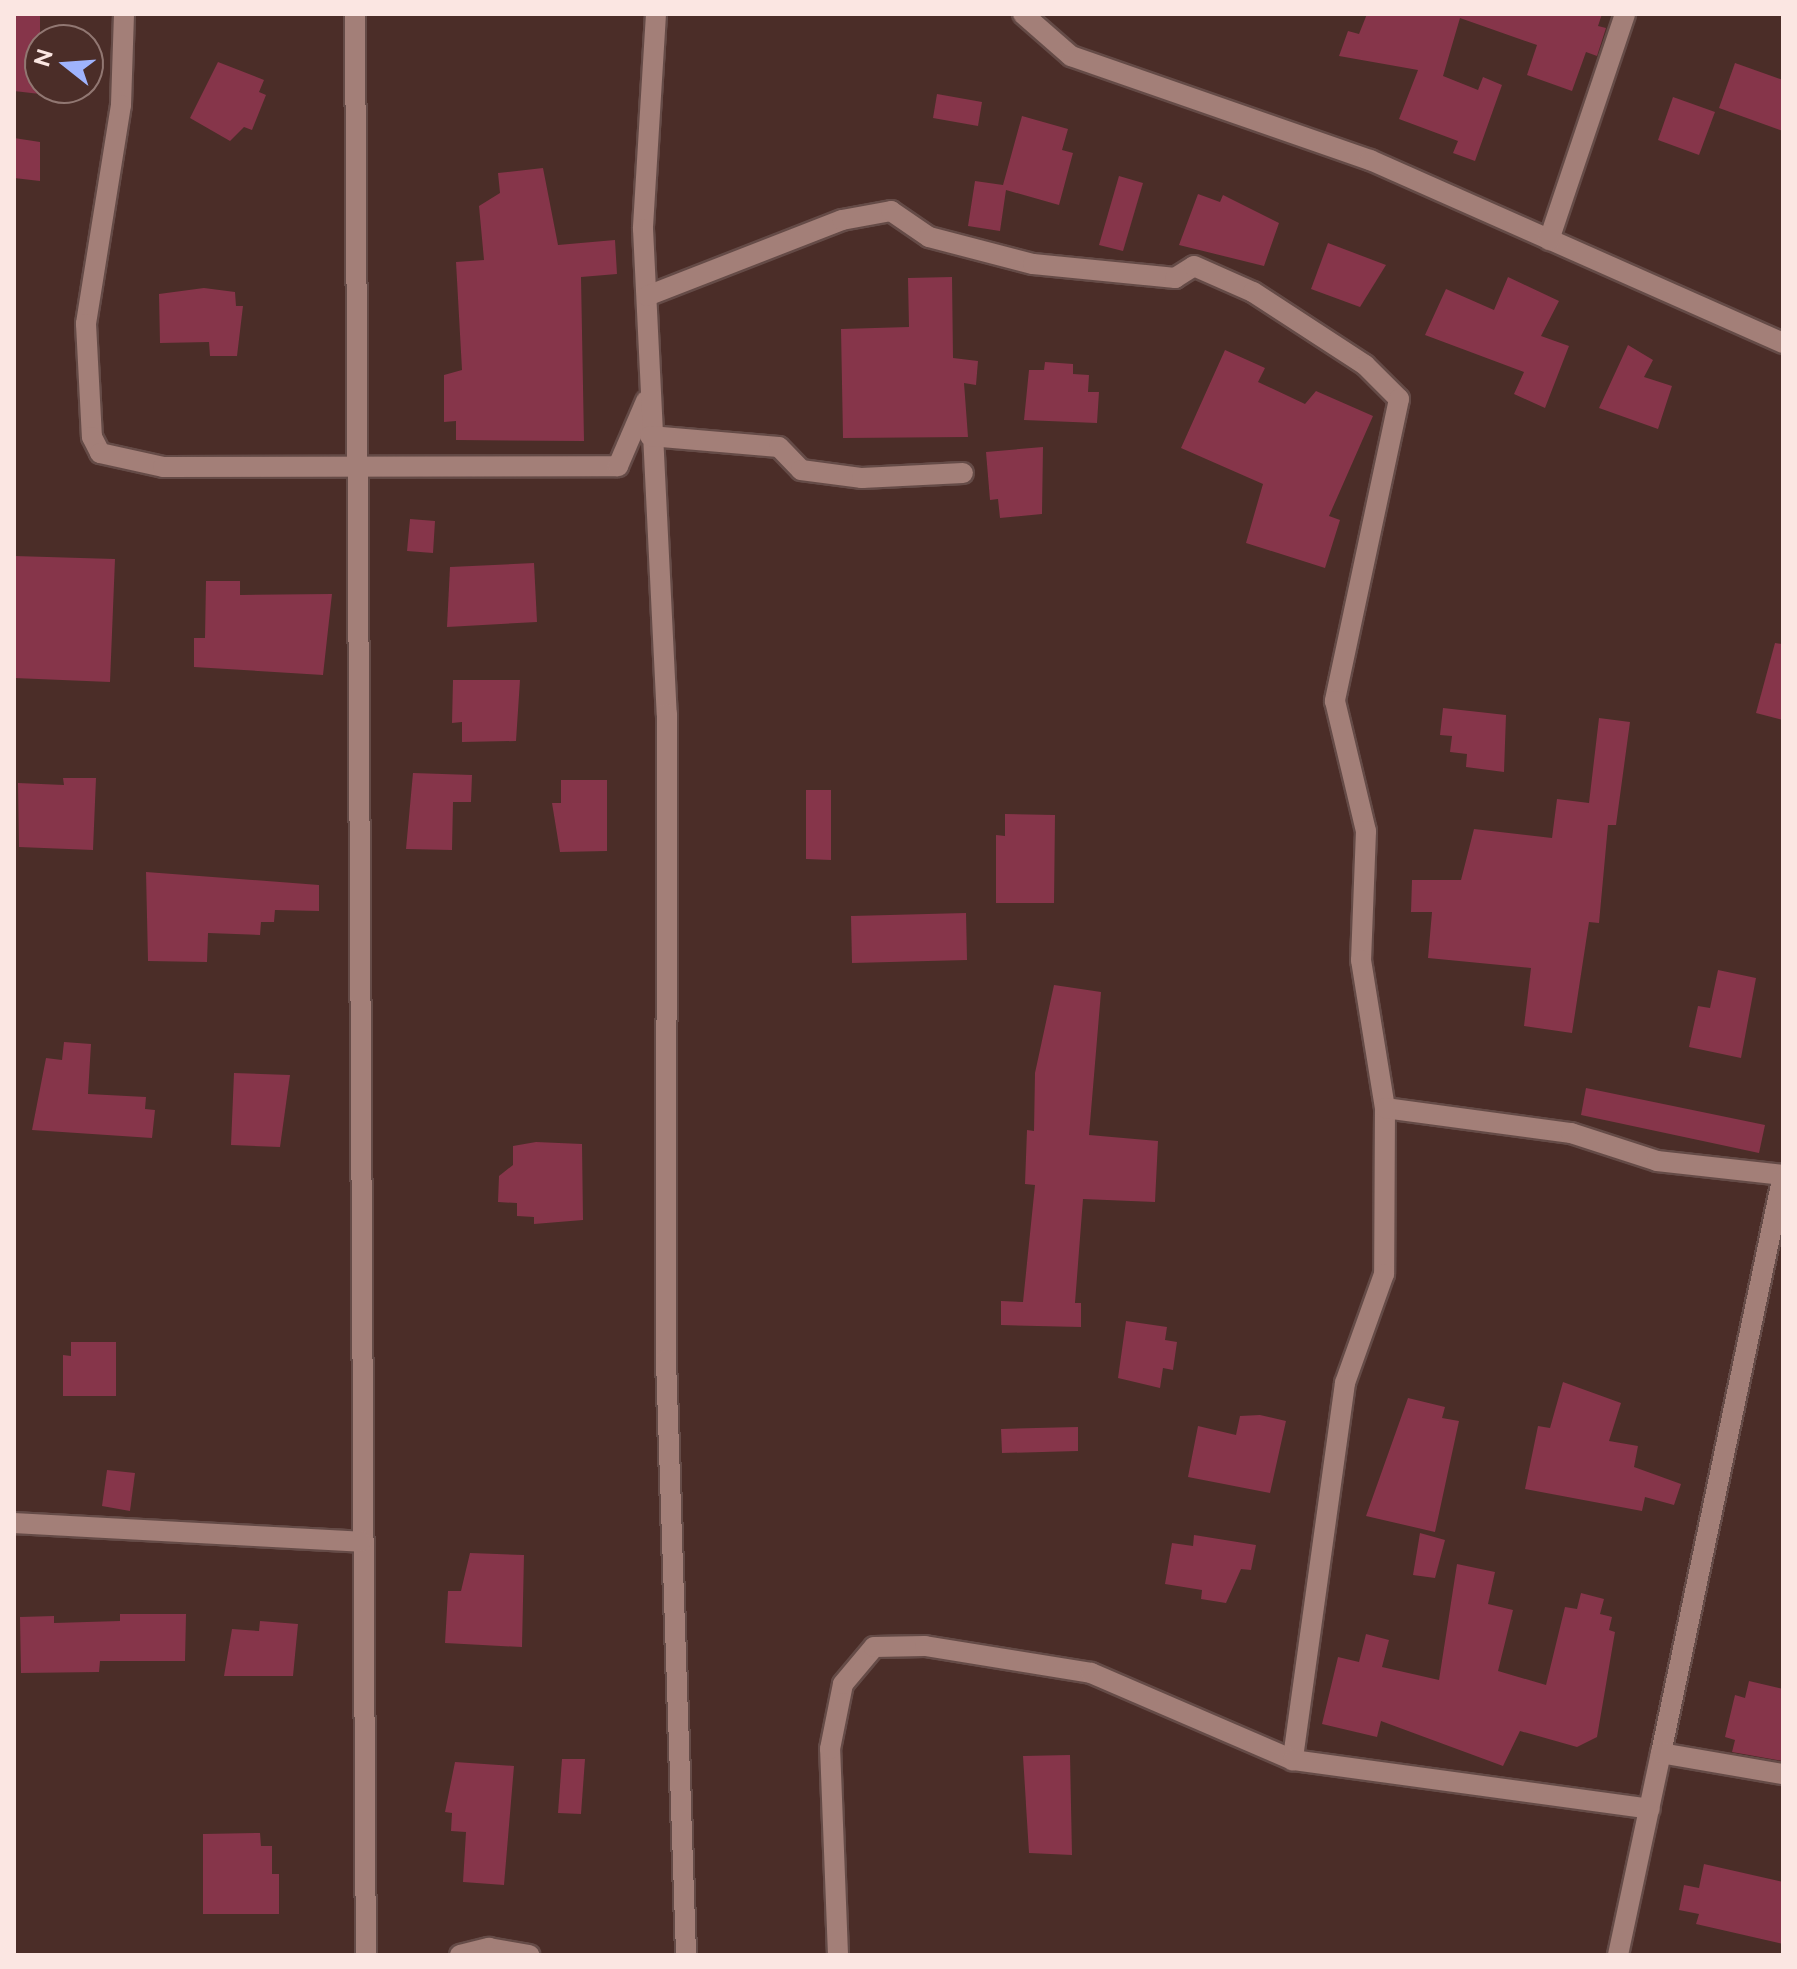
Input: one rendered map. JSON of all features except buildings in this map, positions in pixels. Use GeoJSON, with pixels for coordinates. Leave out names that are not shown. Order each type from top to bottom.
{"type":"FeatureCollection","features":[{"type":"Feature","properties":{"kind":"street"},"geometry":{"type":"LineString","coordinates":[[124,14],[121,105],[86,324],[95,445],[120,463],[163,467],[353,464],[618,466],[649,395]]}},
{"type":"Feature","properties":{"kind":"street"},"geometry":{"type":"LineString","coordinates":[[355,14],[353,464],[365,815],[360,1542],[366,1955]]}},
{"type":"Feature","properties":{"kind":"street"},"geometry":{"type":"LineString","coordinates":[[656,14],[643,147],[650,436],[667,714],[666,1360],[686,1955]]}},
{"type":"Feature","properties":{"kind":"street"},"geometry":{"type":"LineString","coordinates":[[1023,14],[1041,37],[1071,56],[1356,155],[1783,343]]}},
{"type":"Feature","properties":{"kind":"street"},"geometry":{"type":"LineString","coordinates":[[1549,240],[1625,14]]}},
{"type":"Feature","properties":{"kind":"street"},"geometry":{"type":"LineString","coordinates":[[647,296],[842,220],[891,211],[929,237],[1033,264],[1175,278],[1194,266],[1253,292],[1394,392],[1398,411],[1335,701],[1366,831],[1361,960],[1385,1108],[1384,1274],[1345,1383],[1293,1760]]}},
{"type":"Feature","properties":{"kind":"street"},"geometry":{"type":"LineString","coordinates":[[650,436],[779,447],[801,470],[862,478],[963,473]]}},
{"type":"Feature","properties":{"kind":"street"},"geometry":{"type":"LineString","coordinates":[[1385,1108],[1571,1133],[1657,1161],[1783,1175],[1618,1955]]}},
{"type":"Feature","properties":{"kind":"street"},"geometry":{"type":"LineString","coordinates":[[14,1523],[360,1542]]}},
{"type":"Feature","properties":{"kind":"street"},"geometry":{"type":"LineString","coordinates":[[838,1955],[830,1749],[843,1684],[874,1647],[925,1646],[1091,1673],[1293,1760],[1650,1809]]}},
{"type":"Feature","properties":{"kind":"street"},"geometry":{"type":"LineString","coordinates":[[1661,1753],[1783,1774]]}},
{"type":"Feature","properties":{"kind":"street"},"geometry":{"type":"LineString","coordinates":[[460,1955],[489,1948],[529,1955]]}}]}
